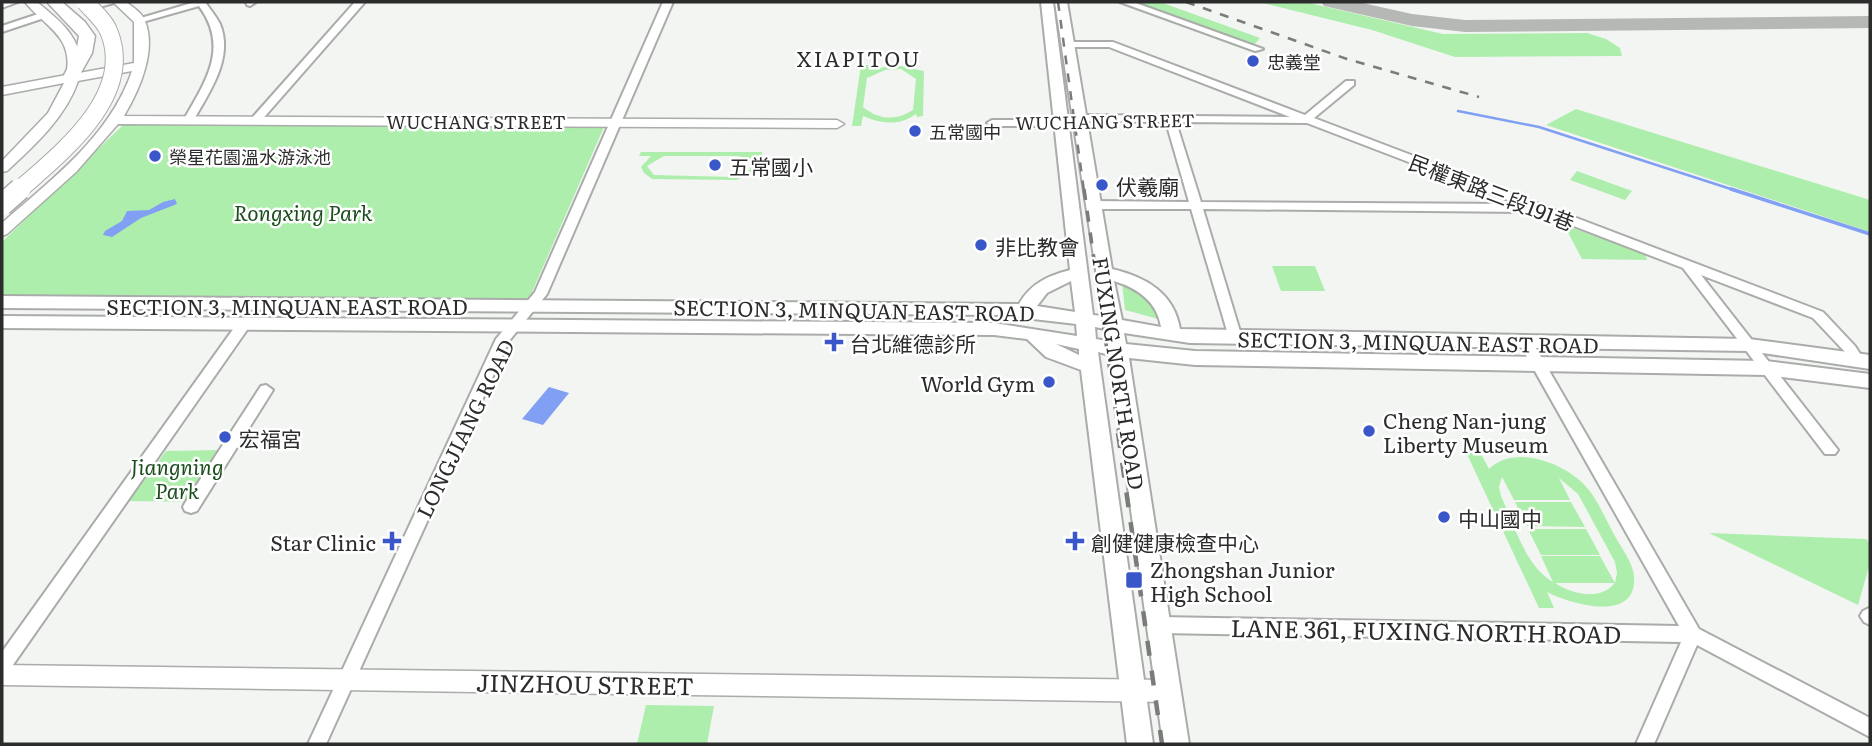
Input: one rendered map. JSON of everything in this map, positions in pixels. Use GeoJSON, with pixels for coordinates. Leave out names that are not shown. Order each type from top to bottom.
{"type":"FeatureCollection","features":[{"type":"Feature","properties":{"kind":"highway"},"geometry":{"type":"LineString","coordinates":[[54,2],[80,25],[87,36],[84,53],[71,77]]}},
{"type":"Feature","properties":{"kind":"highway"},"geometry":{"type":"LineString","coordinates":[[2,193],[68,130],[96,88],[102,56],[99,41],[91,25],[69,2]]}},
{"type":"Feature","properties":{"kind":"highway"},"geometry":{"type":"LineString","coordinates":[[2,205],[67,146],[89,121],[113,79],[116,42],[93,3]]}},
{"type":"Feature","properties":{"kind":"main road","name":"FUXING NORTH ROAD"},"geometry":{"type":"LineString","coordinates":[[1047,2],[1089,356],[1140,744]]}},
{"type":"Feature","properties":{"kind":"main road","name":"FUXING NORTH ROAD"},"geometry":{"type":"LineString","coordinates":[[1061,2],[1118,350],[1177,744]]}},
{"type":"Feature","properties":{"kind":"main road"},"geometry":{"type":"LineString","coordinates":[[1026,310],[1031,299],[1042,287],[1059,278],[1080,273]]}},
{"type":"Feature","properties":{"kind":"main road"},"geometry":{"type":"LineString","coordinates":[[1104,273],[1134,282],[1157,297],[1171,318],[1172,335]]}},
{"type":"Feature","properties":{"kind":"main road","name":"SECTION 3, MINQUAN EAST ROAD"},"geometry":{"type":"LineString","coordinates":[[2,302],[531,306],[587,304],[1026,310],[1172,335],[1525,343],[1759,358],[1864,361]]}},
{"type":"Feature","properties":{"kind":"main road","name":"SECTION 3, MINQUAN EAST ROAD"},"geometry":{"type":"LineString","coordinates":[[2,322],[456,327],[515,324],[916,327],[1032,332],[1053,352],[1089,356],[1118,350],[1205,358],[1537,362],[1759,358],[1870,381]]}},
{"type":"Feature","properties":{"kind":"street"},"geometry":{"type":"LineString","coordinates":[[2,5],[13,2]]}},
{"type":"Feature","properties":{"kind":"street"},"geometry":{"type":"LineString","coordinates":[[2,168],[45,127],[67,93],[71,77],[74,52],[68,38],[30,2]]}},
{"type":"Feature","properties":{"kind":"street"},"geometry":{"type":"LineString","coordinates":[[93,3],[113,2]]}},
{"type":"Feature","properties":{"kind":"street"},"geometry":{"type":"LineString","coordinates":[[2,231],[115,120],[130,97],[142,65],[139,20],[119,2]]}},
{"type":"Feature","properties":{"kind":"street"},"geometry":{"type":"LineString","coordinates":[[139,20],[201,2],[216,25],[220,45],[218,55],[203,95],[188,121]]}},
{"type":"Feature","properties":{"kind":"street"},"geometry":{"type":"LineString","coordinates":[[255,121],[360,2]]}},
{"type":"Feature","properties":{"kind":"street","name":"LONGJIANG ROAD"},"geometry":{"type":"LineString","coordinates":[[317,744],[503,339],[541,295],[668,2]]}},
{"type":"Feature","properties":{"kind":"street"},"geometry":{"type":"LineString","coordinates":[[1125,2],[1258,49]]}},
{"type":"Feature","properties":{"kind":"street"},"geometry":{"type":"LineString","coordinates":[[2,29],[38,17]]}},
{"type":"Feature","properties":{"kind":"street","name":"民權東路三段191巷"},"geometry":{"type":"LineString","coordinates":[[1068,45],[1110,44],[1818,315],[1864,361]]}},
{"type":"Feature","properties":{"kind":"street"},"geometry":{"type":"LineString","coordinates":[[2,91],[142,65]]}},
{"type":"Feature","properties":{"kind":"street"},"geometry":{"type":"LineString","coordinates":[[1306,120],[1350,83]]}},
{"type":"Feature","properties":{"kind":"street","name":"WUCHANG STREET"},"geometry":{"type":"LineString","coordinates":[[992,123],[1062,123],[1080,118],[1306,120]]}},
{"type":"Feature","properties":{"kind":"street"},"geometry":{"type":"LineString","coordinates":[[1170,119],[1235,338]]}},
{"type":"Feature","properties":{"kind":"street","name":"WUCHANG STREET"},"geometry":{"type":"LineString","coordinates":[[115,120],[837,124]]}},
{"type":"Feature","properties":{"kind":"street"},"geometry":{"type":"LineString","coordinates":[[1094,205],[1538,208]]}},
{"type":"Feature","properties":{"kind":"street"},"geometry":{"type":"LineString","coordinates":[[1682,264],[1830,450]]}},
{"type":"Feature","properties":{"kind":"street"},"geometry":{"type":"LineString","coordinates":[[2,666],[244,324]]}},
{"type":"Feature","properties":{"kind":"street"},"geometry":{"type":"LineString","coordinates":[[1525,343],[1693,634],[1870,727]]}},
{"type":"Feature","properties":{"kind":"street"},"geometry":{"type":"LineString","coordinates":[[191,507],[266,390]]}},
{"type":"Feature","properties":{"kind":"street","name":"LANE 361, FUXING NORTH ROAD"},"geometry":{"type":"LineString","coordinates":[[1159,625],[1693,634]]}},
{"type":"Feature","properties":{"kind":"street"},"geometry":{"type":"LineString","coordinates":[[1645,744],[1693,634]]}},
{"type":"Feature","properties":{"kind":"street","name":"JINZHOU STREET"},"geometry":{"type":"LineString","coordinates":[[2,675],[1168,691]]}},
{"type":"Feature","properties":{"kind":"green space"},"geometry":{"type":"Polygon","coordinates":[[[1136,2],[1160,2],[1260,38],[1254,45],[1136,2]]]}},
{"type":"Feature","properties":{"kind":"green space"},"geometry":{"type":"Polygon","coordinates":[[[1259,2],[1305,2],[1443,34],[1587,33],[1606,39],[1620,48],[1622,56],[1455,57],[1372,30],[1259,2]]]}},
{"type":"Feature","properties":{"kind":"green space"},"geometry":{"type":"Polygon","coordinates":[[[861,65],[868,65],[869,70],[896,65],[924,71],[923,116],[917,117],[916,114],[904,120],[890,122],[863,116],[861,126],[852,126],[861,65]],[[901,69],[885,70],[867,78],[863,107],[881,117],[907,114],[913,110],[916,79],[901,69]]]}},
{"type":"Feature","properties":{"kind":"green space"},"geometry":{"type":"Polygon","coordinates":[[[1576,109],[1870,200],[1870,232],[1546,125],[1576,109]]]}},
{"type":"Feature","properties":{"kind":"green space","name":"Rongxing Park"},"geometry":{"type":"Polygon","coordinates":[[[123,125],[604,127],[529,299],[2,297],[2,242],[123,125]]]}},
{"type":"Feature","properties":{"kind":"green space"},"geometry":{"type":"Polygon","coordinates":[[[641,152],[762,152],[762,156],[753,156],[759,165],[754,173],[736,180],[652,179],[641,167],[651,156],[639,156],[641,152]],[[664,156],[647,166],[654,175],[733,177],[747,173],[752,166],[749,160],[738,156],[664,156]]]}},
{"type":"Feature","properties":{"kind":"green space"},"geometry":{"type":"Polygon","coordinates":[[[1577,171],[1632,191],[1625,200],[1570,180],[1577,171]]]}},
{"type":"Feature","properties":{"kind":"green space"},"geometry":{"type":"Polygon","coordinates":[[[1564,225],[1645,254],[1647,260],[1582,259],[1564,225]]]}},
{"type":"Feature","properties":{"kind":"green space"},"geometry":{"type":"Polygon","coordinates":[[[1272,266],[1315,266],[1325,291],[1281,291],[1272,266]]]}},
{"type":"Feature","properties":{"kind":"green space"},"geometry":{"type":"Polygon","coordinates":[[[1122,282],[1142,289],[1162,320],[1125,310],[1122,282]]]}},
{"type":"Feature","properties":{"kind":"green space","name":"Jiangning Park"},"geometry":{"type":"Polygon","coordinates":[[[223,450],[190,502],[129,501],[166,451],[223,450]]]}},
{"type":"Feature","properties":{"kind":"green space"},"geometry":{"type":"Polygon","coordinates":[[[1466,452],[1480,452],[1489,469],[1500,461],[1527,457],[1556,465],[1569,472],[1589,490],[1629,561],[1634,576],[1632,591],[1625,600],[1601,607],[1571,601],[1547,592],[1554,608],[1539,608],[1466,452]],[[1502,477],[1499,487],[1501,496],[1528,555],[1543,575],[1553,582],[1541,556],[1600,556],[1615,583],[1615,562],[1578,494],[1559,478],[1570,500],[1514,500],[1502,477]],[[1555,583],[1585,594],[1601,593],[1614,584],[1614,583],[1555,583]]]}},
{"type":"Feature","properties":{"kind":"green space"},"geometry":{"type":"Polygon","coordinates":[[[1515,502],[1571,502],[1585,527],[1527,526],[1515,502]]]}},
{"type":"Feature","properties":{"kind":"green space"},"geometry":{"type":"Polygon","coordinates":[[[1528,529],[1586,529],[1600,555],[1541,555],[1528,529]]]}},
{"type":"Feature","properties":{"kind":"green space"},"geometry":{"type":"Polygon","coordinates":[[[1709,533],[1866,539],[1870,543],[1870,563],[1858,605],[1709,533]]]}},
{"type":"Feature","properties":{"kind":"green space"},"geometry":{"type":"Polygon","coordinates":[[[646,705],[714,706],[707,744],[637,744],[646,705]]]}},
{"type":"Feature","properties":{"kind":"water"},"geometry":{"type":"Polygon","coordinates":[[[175,199],[177,204],[141,218],[112,237],[103,235],[122,221],[127,211],[149,210],[175,199]]]}},
{"type":"Feature","properties":{"kind":"water"},"geometry":{"type":"Polygon","coordinates":[[[549,387],[569,393],[543,425],[522,419],[549,387]]]}},
{"type":"Feature","properties":{"kind":"waterway"},"geometry":{"type":"LineString","coordinates":[[1458,111],[1539,127],[1737,191]]}},
{"type":"Feature","properties":{"kind":"waterway"},"geometry":{"type":"LineString","coordinates":[[1731,189],[1870,234]]}},
{"type":"Feature","properties":{"kind":"taxiway"},"geometry":{"type":"LineString","coordinates":[[1331,2],[1412,20],[1465,26],[1870,22]]}},
{"type":"Feature","properties":{"kind":"railway"},"geometry":{"type":"LineString","coordinates":[[1058,2],[1084,191]]}},
{"type":"Feature","properties":{"kind":"railway"},"geometry":{"type":"LineString","coordinates":[[1186,2],[1347,59],[1479,97]]}},
{"type":"Feature","properties":{"kind":"railway"},"geometry":{"type":"LineString","coordinates":[[1084,189],[1119,435]]}},
{"type":"Feature","properties":{"kind":"railway"},"geometry":{"type":"LineString","coordinates":[[1118,433],[1162,744]]}},
{"type":"Feature","properties":{"kind":"place","name":"忠義堂"},"geometry":{"type":"Point","coordinates":[1253,61]}},
{"type":"Feature","properties":{"kind":"place","name":"五常國中"},"geometry":{"type":"Point","coordinates":[915,131]}},
{"type":"Feature","properties":{"kind":"place","name":"榮星花園溫水游泳池"},"geometry":{"type":"Point","coordinates":[155,156]}},
{"type":"Feature","properties":{"kind":"place","name":"五常國小"},"geometry":{"type":"Point","coordinates":[715,165]}},
{"type":"Feature","properties":{"kind":"place","name":"伏羲廟"},"geometry":{"type":"Point","coordinates":[1102,185]}},
{"type":"Feature","properties":{"kind":"place","name":"非比教會"},"geometry":{"type":"Point","coordinates":[981,245]}},
{"type":"Feature","properties":{"kind":"place","name":"台北維德診所"},"geometry":{"type":"Point","coordinates":[834,342]}},
{"type":"Feature","properties":{"kind":"place","name":"World Gym"},"geometry":{"type":"Point","coordinates":[1049,382]}},
{"type":"Feature","properties":{"kind":"place","name":"Cheng Nan-jung Liberty Museum"},"geometry":{"type":"Point","coordinates":[1369,431]}},
{"type":"Feature","properties":{"kind":"place","name":"宏福宮"},"geometry":{"type":"Point","coordinates":[225,437]}},
{"type":"Feature","properties":{"kind":"place","name":"中山國中"},"geometry":{"type":"Point","coordinates":[1444,517]}},
{"type":"Feature","properties":{"kind":"place","name":"Star Clinic"},"geometry":{"type":"Point","coordinates":[392,541]}},
{"type":"Feature","properties":{"kind":"place","name":"創健健康檢查中心"},"geometry":{"type":"Point","coordinates":[1075,541]}},
{"type":"Feature","properties":{"kind":"place","name":"Zhongshan Junior High School"},"geometry":{"type":"Point","coordinates":[1134,580]}},
{"type":"Feature","properties":{"kind":"district","name":"XIAPITOU"},"geometry":{"type":"Point","coordinates":[859,57]}}]}
